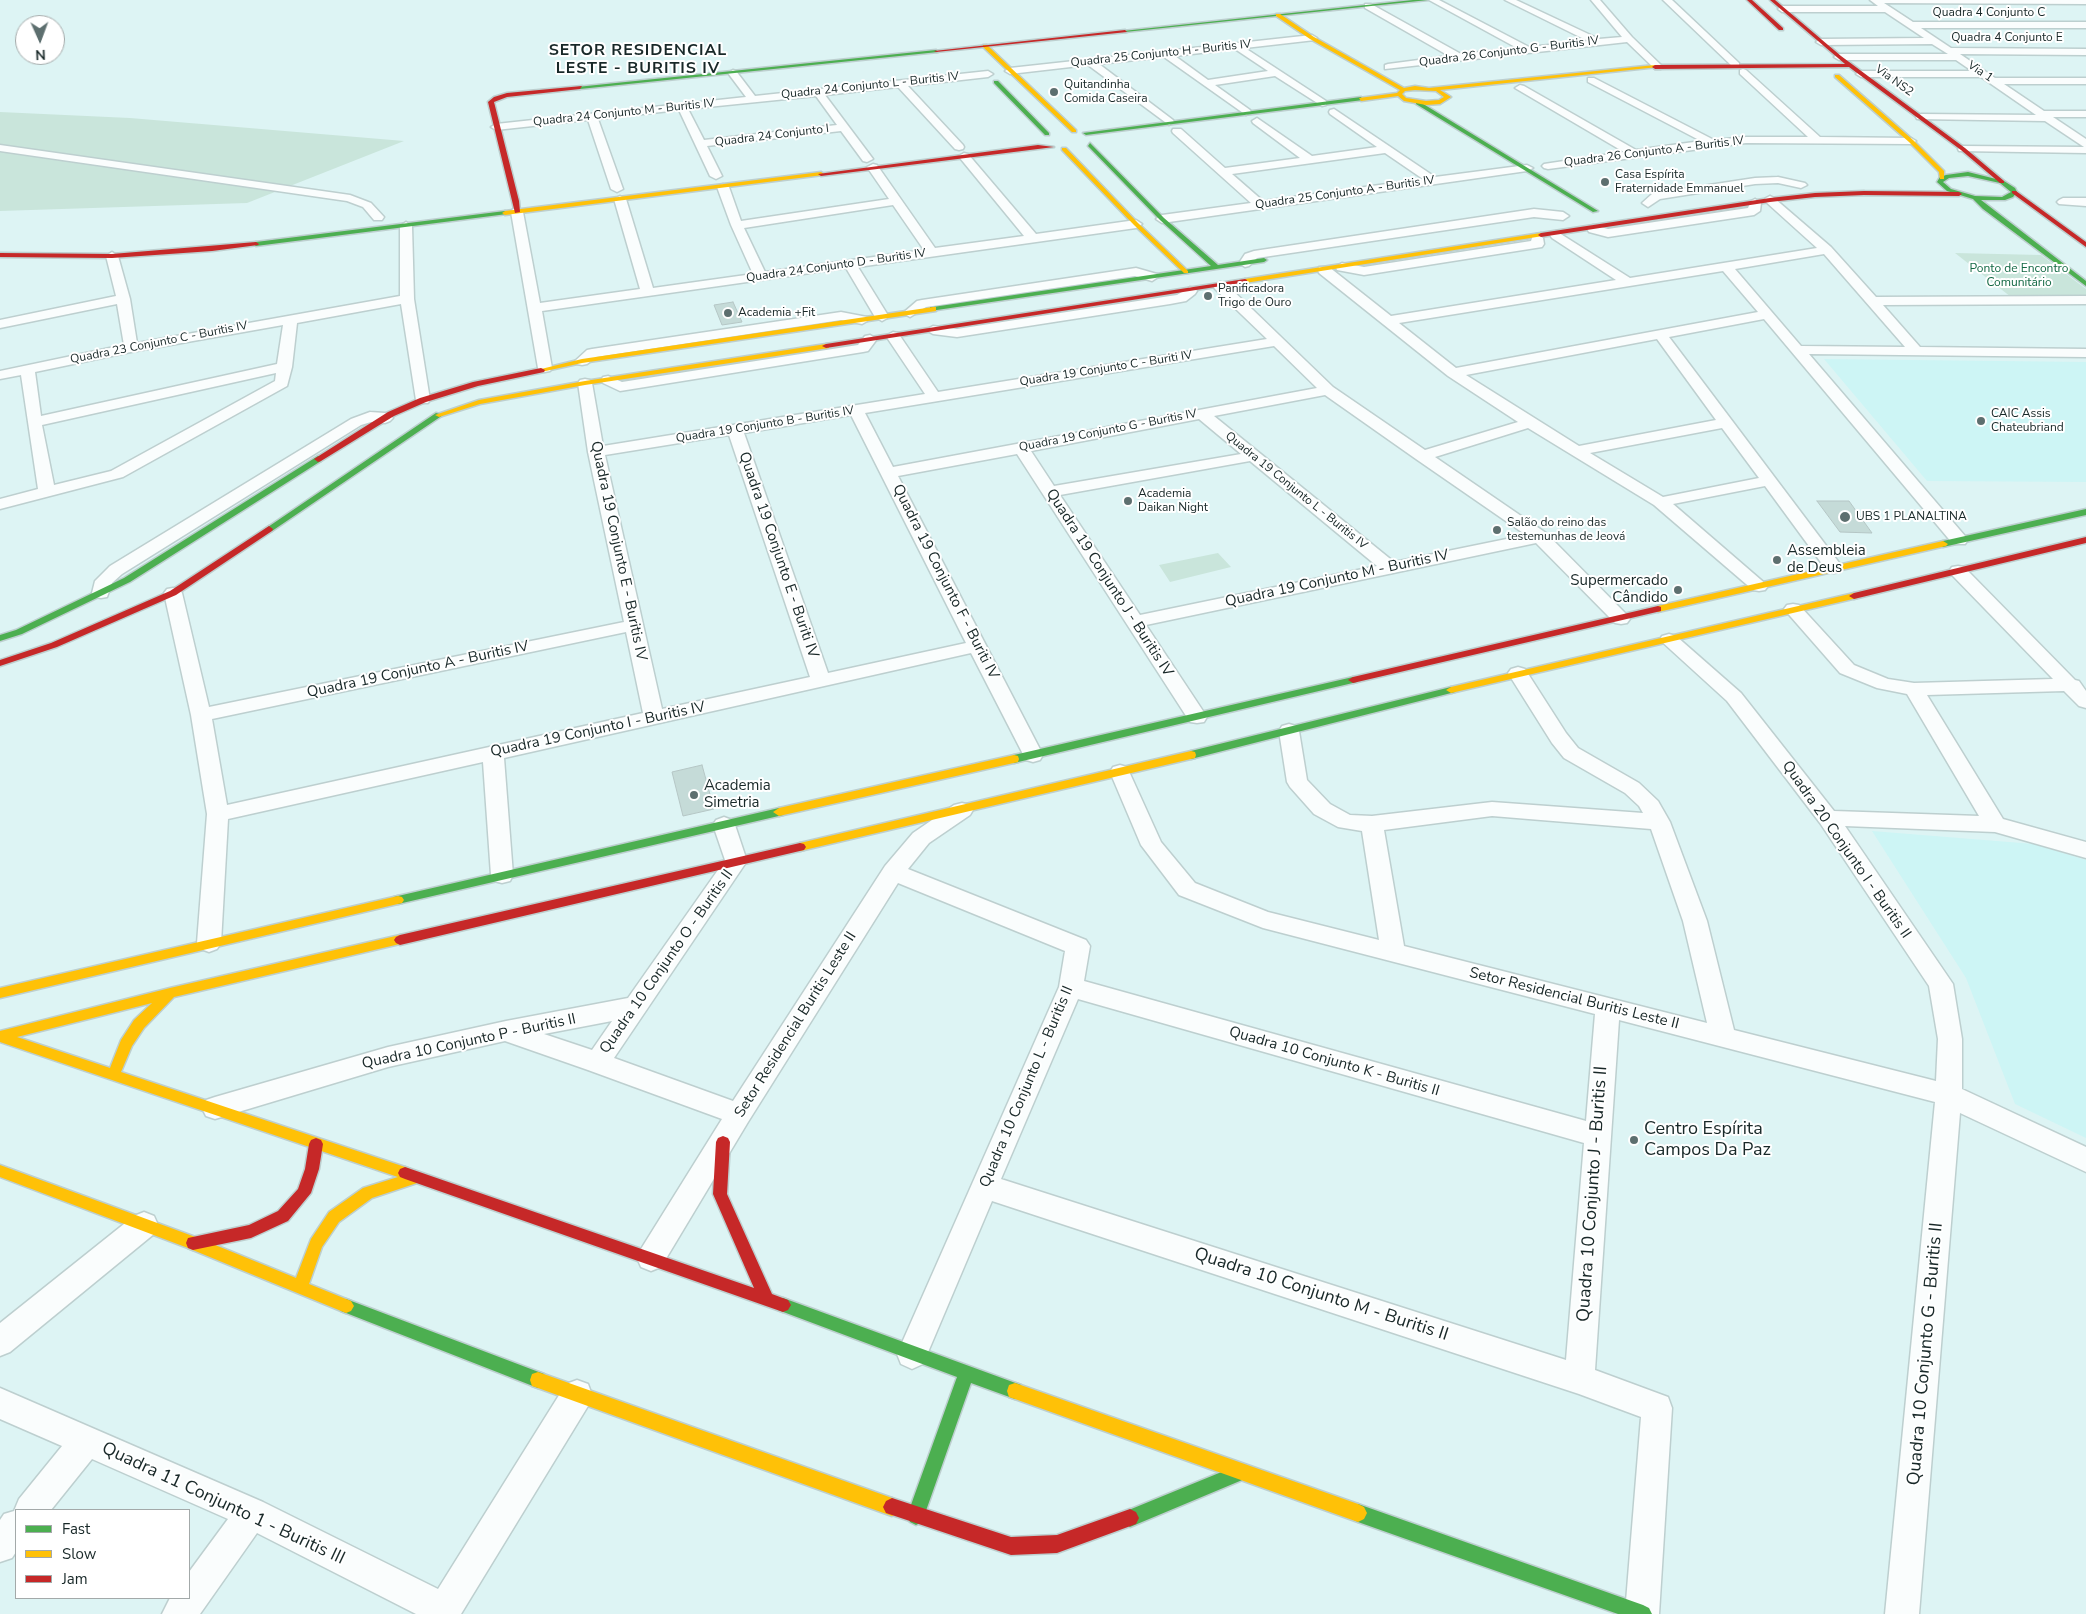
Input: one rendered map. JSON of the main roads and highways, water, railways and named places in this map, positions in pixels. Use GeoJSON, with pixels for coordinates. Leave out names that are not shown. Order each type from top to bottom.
{"type":"FeatureCollection","features":[{"type":"Feature","properties":{"kind":"place","name":"Quitandinha Comida Caseira"},"geometry":{"type":"Point","coordinates":[1054,92]}},
{"type":"Feature","properties":{"kind":"place","name":"Casa Espírita Fraternidade Emmanuel"},"geometry":{"type":"Point","coordinates":[1605,182]}},
{"type":"Feature","properties":{"kind":"place","name":"Panificadora Trigo de Ouro"},"geometry":{"type":"Point","coordinates":[1208,296]}},
{"type":"Feature","properties":{"kind":"place","name":"Academia +Fit"},"geometry":{"type":"Point","coordinates":[728,313]}},
{"type":"Feature","properties":{"kind":"place","name":"CAIC Assis Chateubriand"},"geometry":{"type":"Point","coordinates":[1981,421]}},
{"type":"Feature","properties":{"kind":"place","name":"Academia Daikan Night"},"geometry":{"type":"Point","coordinates":[1128,501]}},
{"type":"Feature","properties":{"kind":"place","name":"UBS 1 PLANALTINA"},"geometry":{"type":"Point","coordinates":[1845,517]}},
{"type":"Feature","properties":{"kind":"place","name":"Salão do reino das testemunhas de Jeová"},"geometry":{"type":"Point","coordinates":[1497,530]}},
{"type":"Feature","properties":{"kind":"place","name":"Assembleia de Deus"},"geometry":{"type":"Point","coordinates":[1777,560]}},
{"type":"Feature","properties":{"kind":"place","name":"Supermercado Cândido"},"geometry":{"type":"Point","coordinates":[1678,590]}},
{"type":"Feature","properties":{"kind":"place","name":"Academia Simetria"},"geometry":{"type":"Point","coordinates":[694,795]}},
{"type":"Feature","properties":{"kind":"place","name":"Centro Espírita Campos Da Paz"},"geometry":{"type":"Point","coordinates":[1634,1140]}},
{"type":"Feature","properties":{"kind":"district","name":"SETOR RESIDENCIAL LESTE - BURITIS IV"},"geometry":{"type":"Point","coordinates":[638,60]}},
{"type":"Feature","properties":{"kind":"park label","name":"Ponto de Encontro Comunitário"},"geometry":{"type":"Point","coordinates":[2019,276]}}]}
